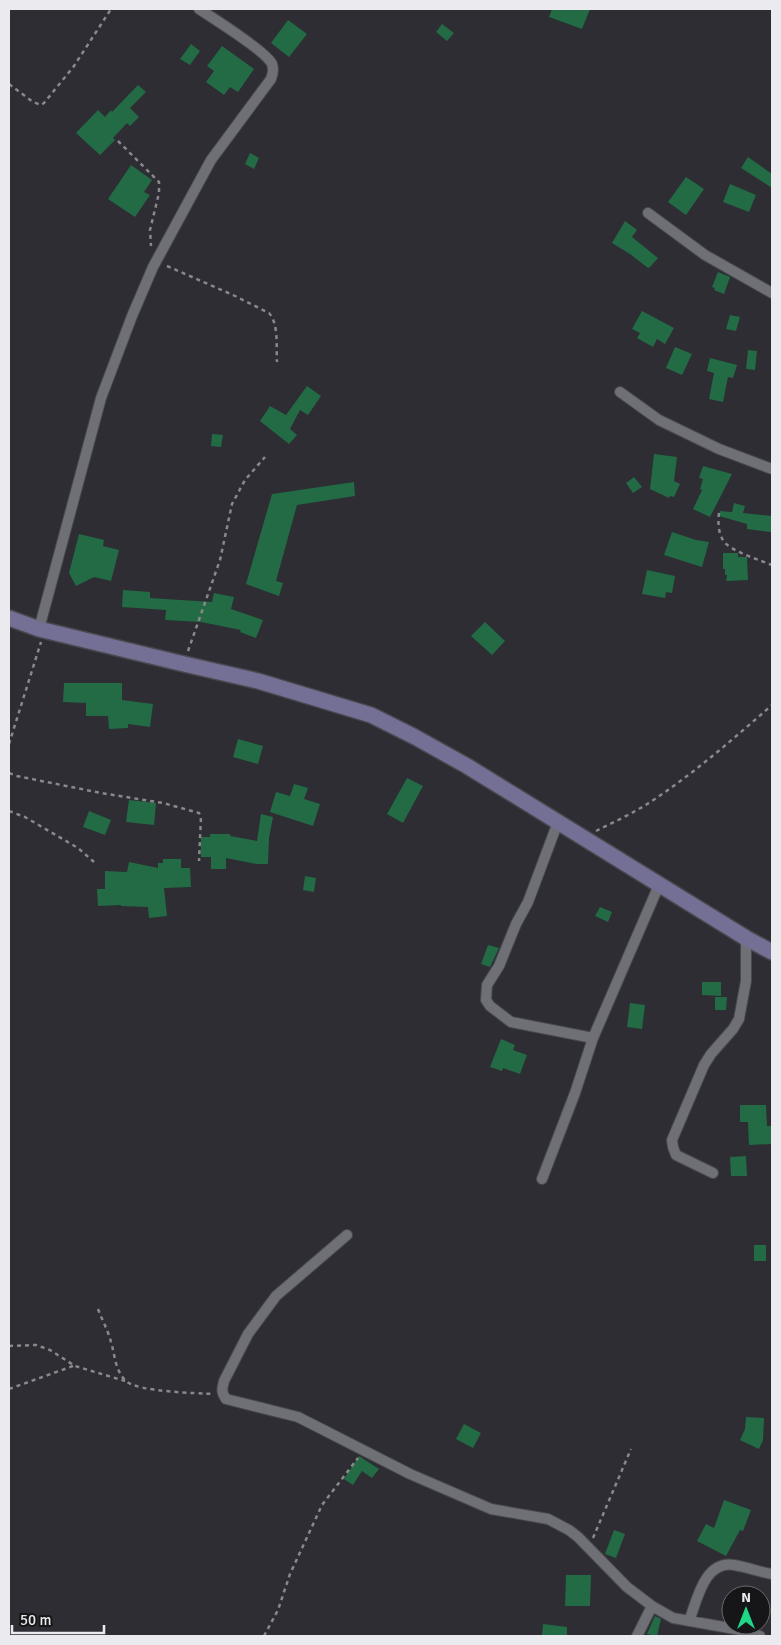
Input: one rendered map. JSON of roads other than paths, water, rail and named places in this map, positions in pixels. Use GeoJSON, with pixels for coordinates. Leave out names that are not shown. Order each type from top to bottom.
{"type":"FeatureCollection","features":[{"type":"Feature","properties":{"kind":"main road"},"geometry":{"type":"LineString","coordinates":[[9,618],[42,630],[258,680],[371,715],[467,766],[659,885],[772,952]]}},
{"type":"Feature","properties":{"kind":"street"},"geometry":{"type":"LineString","coordinates":[[42,630],[101,398],[132,316],[155,264],[211,160],[271,80],[274,71],[271,63],[262,53],[199,9]]}},
{"type":"Feature","properties":{"kind":"street"},"geometry":{"type":"LineString","coordinates":[[648,213],[705,255],[772,293]]}},
{"type":"Feature","properties":{"kind":"street"},"geometry":{"type":"LineString","coordinates":[[620,392],[659,420],[719,448],[772,469]]}},
{"type":"Feature","properties":{"kind":"street"},"geometry":{"type":"LineString","coordinates":[[558,822],[528,902],[516,924],[499,966],[487,985],[486,1000],[490,1006],[511,1022],[593,1038]]}},
{"type":"Feature","properties":{"kind":"street"},"geometry":{"type":"LineString","coordinates":[[542,1179],[576,1093],[593,1038],[659,885]]}},
{"type":"Feature","properties":{"kind":"street"},"geometry":{"type":"LineString","coordinates":[[714,1173],[676,1155],[672,1140],[704,1065],[733,1029],[739,1018],[746,981],[746,938]]}},
{"type":"Feature","properties":{"kind":"street"},"geometry":{"type":"LineString","coordinates":[[347,1234],[276,1296],[248,1334],[224,1381],[222,1389],[226,1399],[298,1417],[363,1452],[491,1509],[556,1522],[569,1530],[627,1587],[652,1606],[674,1618],[760,1636]]}},
{"type":"Feature","properties":{"kind":"street"},"geometry":{"type":"LineString","coordinates":[[690,1622],[706,1579],[719,1566],[733,1564],[772,1574]]}},
{"type":"Feature","properties":{"kind":"street"},"geometry":{"type":"LineString","coordinates":[[637,1636],[652,1606]]}}]}
